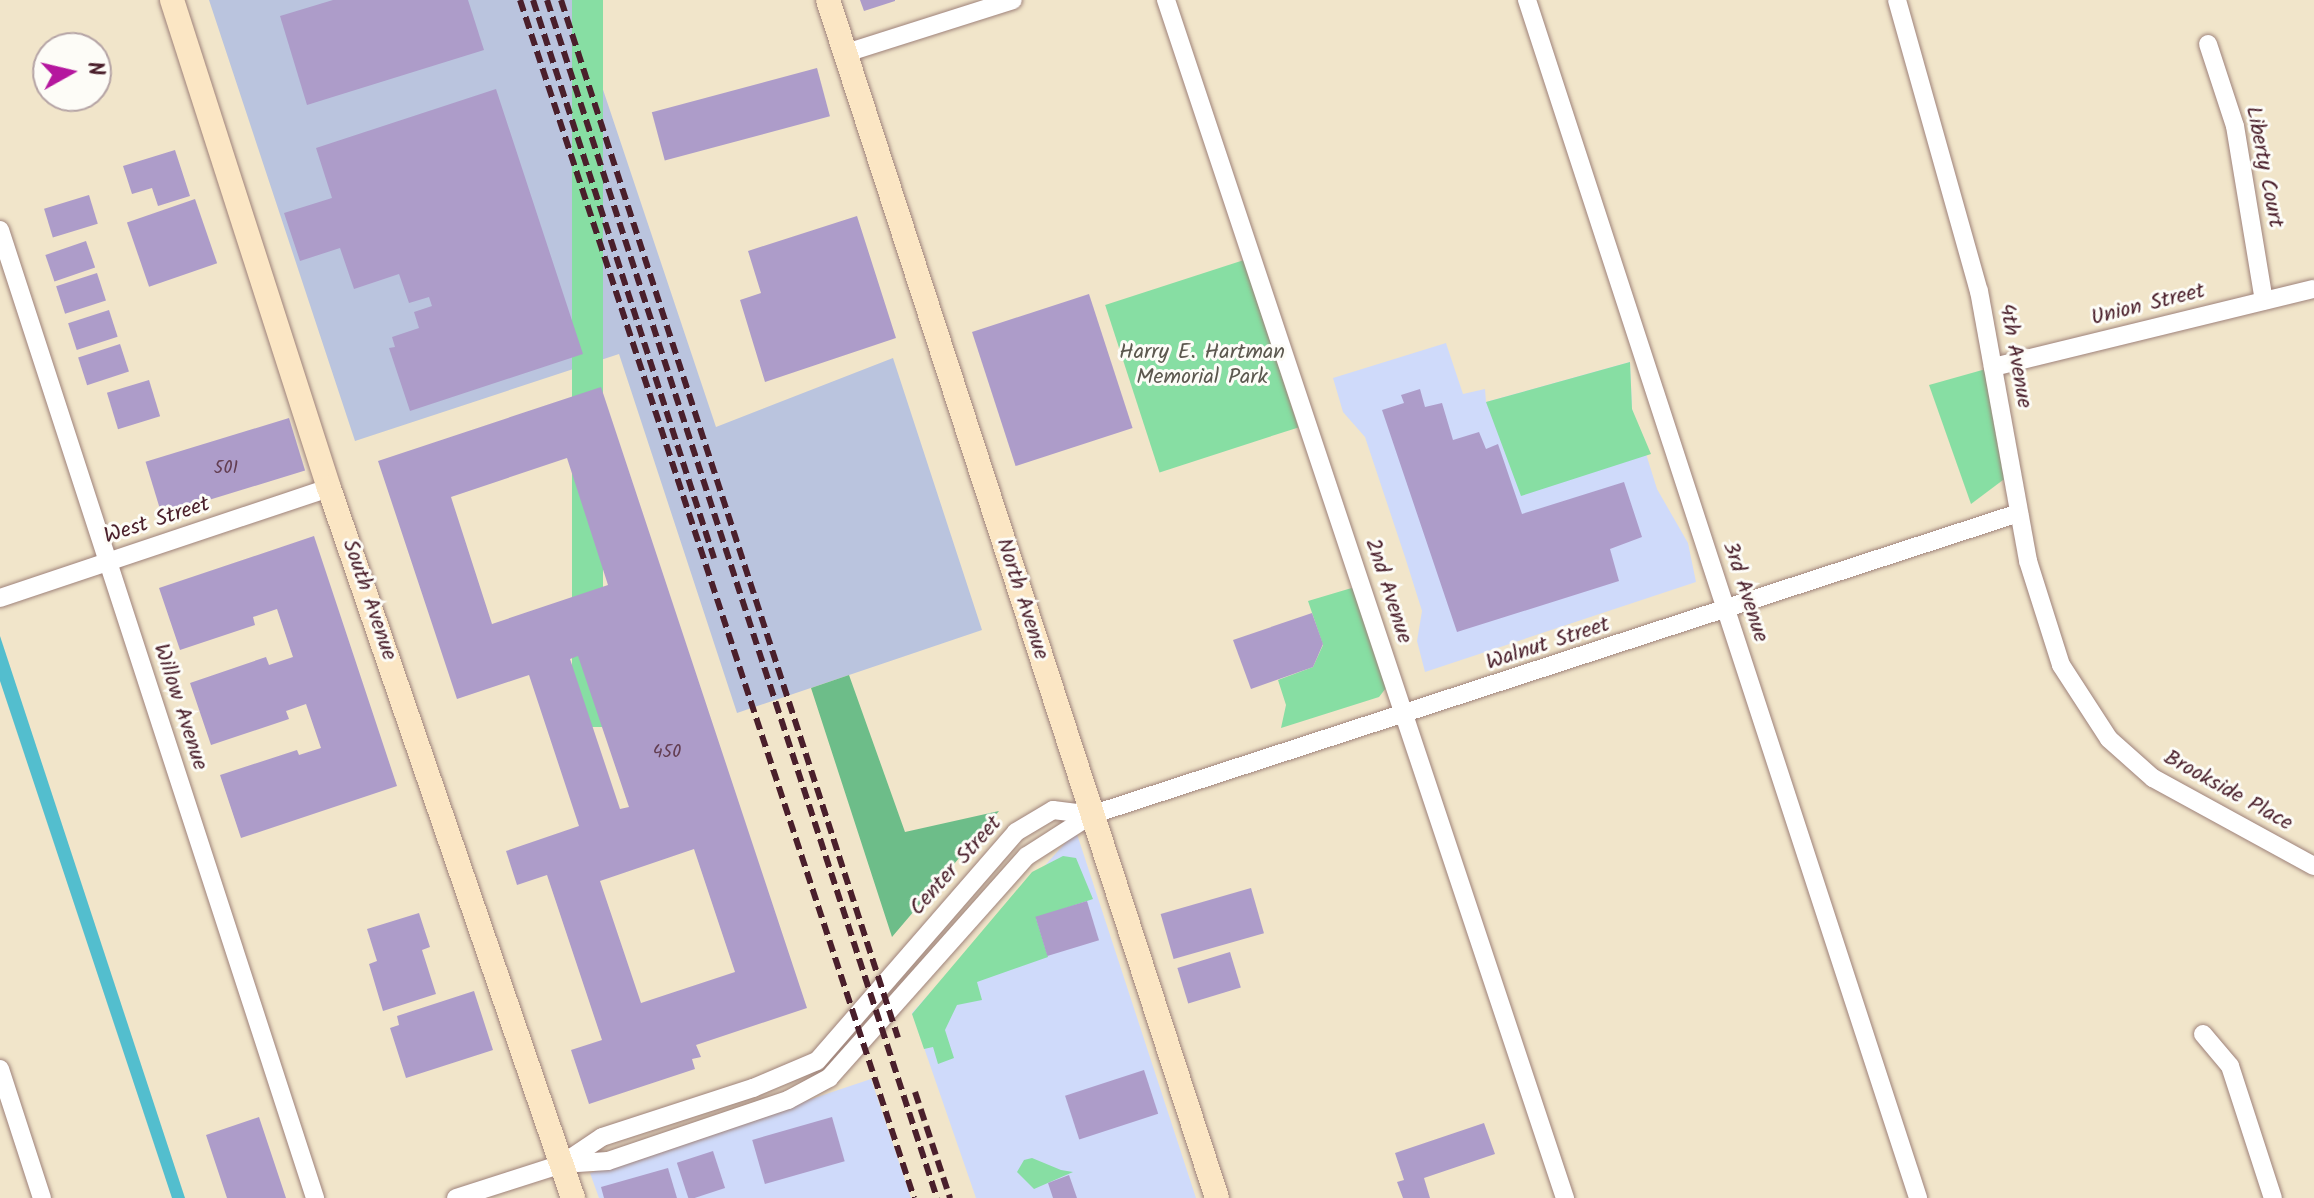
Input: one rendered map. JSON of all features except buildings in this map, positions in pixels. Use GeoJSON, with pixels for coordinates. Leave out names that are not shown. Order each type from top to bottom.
{"type":"FeatureCollection","features":[{"type":"Feature","properties":{"kind":"main road","name":"South Avenue"},"geometry":{"type":"LineString","coordinates":[[172,0],[329,488],[573,1198]]}},
{"type":"Feature","properties":{"kind":"main road","name":"North Avenue"},"geometry":{"type":"LineString","coordinates":[[828,0],[1217,1198]]}},
{"type":"Feature","properties":{"kind":"street"},"geometry":{"type":"LineString","coordinates":[[846,53],[1013,0]]}},
{"type":"Feature","properties":{"kind":"street","name":"2nd Avenue"},"geometry":{"type":"LineString","coordinates":[[1166,0],[1565,1198]]}},
{"type":"Feature","properties":{"kind":"street","name":"3rd Avenue"},"geometry":{"type":"LineString","coordinates":[[1527,0],[1918,1198]]}},
{"type":"Feature","properties":{"kind":"street","name":"4th Avenue"},"geometry":{"type":"LineString","coordinates":[[1897,0],[1979,291],[2019,513],[2051,637],[2091,716]]}},
{"type":"Feature","properties":{"kind":"street","name":"Liberty Court"},"geometry":{"type":"LineString","coordinates":[[2208,44],[2235,126],[2264,301]]}},
{"type":"Feature","properties":{"kind":"street","name":"Willow Avenue"},"geometry":{"type":"LineString","coordinates":[[0,230],[315,1198]]}},
{"type":"Feature","properties":{"kind":"street","name":"Union Street"},"geometry":{"type":"LineString","coordinates":[[1993,367],[2314,289]]}},
{"type":"Feature","properties":{"kind":"street","name":"West Street"},"geometry":{"type":"LineString","coordinates":[[0,598],[329,488]]}},
{"type":"Feature","properties":{"kind":"street","name":"Walnut Street"},"geometry":{"type":"LineString","coordinates":[[1091,815],[1279,752],[1405,717],[2019,513]]}},
{"type":"Feature","properties":{"kind":"street","name":"Brookside Place"},"geometry":{"type":"LineString","coordinates":[[2091,716],[2153,778],[2314,866]]}},
{"type":"Feature","properties":{"kind":"street","name":"Center Street"},"geometry":{"type":"LineString","coordinates":[[562,1164],[602,1137],[753,1088],[817,1061],[1016,832],[1053,810],[1091,815]]}},
{"type":"Feature","properties":{"kind":"street","name":"Center Street"},"geometry":{"type":"LineString","coordinates":[[456,1198],[562,1164],[608,1161],[767,1108],[829,1078],[1027,856],[1091,815]]}},
{"type":"Feature","properties":{"kind":"street"},"geometry":{"type":"LineString","coordinates":[[2203,1034],[2230,1066],[2273,1198]]}},
{"type":"Feature","properties":{"kind":"street"},"geometry":{"type":"LineString","coordinates":[[0,1069],[42,1198]]}},
{"type":"Feature","properties":{"kind":"shaded area"},"geometry":{"type":"Polygon","coordinates":[[[209,0],[573,0],[716,427],[893,358],[982,630],[737,713],[619,354],[355,441],[209,0]]]}},
{"type":"Feature","properties":{"kind":"shaded area"},"geometry":{"type":"Polygon","coordinates":[[[1446,343],[1463,394],[1485,389],[1486,402],[1630,362],[1632,409],[1657,489],[1688,543],[1696,582],[1425,672],[1417,641],[1422,611],[1365,437],[1343,412],[1333,378],[1446,343]]]}},
{"type":"Feature","properties":{"kind":"shaded area"},"geometry":{"type":"Polygon","coordinates":[[[1076,831],[1196,1198],[976,1198],[912,1013],[1076,831]]]}},
{"type":"Feature","properties":{"kind":"shaded area"},"geometry":{"type":"Polygon","coordinates":[[[871,1079],[911,1198],[599,1198],[590,1173],[871,1079]]]}},
{"type":"Feature","properties":{"kind":"green space"},"geometry":{"type":"Polygon","coordinates":[[[572,0],[603,0],[603,727],[572,727],[572,0]]]}},
{"type":"Feature","properties":{"kind":"green space","name":"Harry E. Hartman Memorial Park"},"geometry":{"type":"Polygon","coordinates":[[[1244,260],[1298,427],[1160,473],[1105,305],[1244,260]]]}},
{"type":"Feature","properties":{"kind":"green space"},"geometry":{"type":"Polygon","coordinates":[[[1630,362],[1632,409],[1651,454],[1521,496],[1486,402],[1630,362]]]}},
{"type":"Feature","properties":{"kind":"green space"},"geometry":{"type":"Polygon","coordinates":[[[1993,367],[2007,477],[1971,504],[1929,385],[1993,367]]]}},
{"type":"Feature","properties":{"kind":"green space"},"geometry":{"type":"Polygon","coordinates":[[[1355,587],[1386,688],[1379,697],[1281,728],[1286,705],[1278,680],[1313,667],[1323,645],[1308,601],[1355,587]]]}},
{"type":"Feature","properties":{"kind":"green space"},"geometry":{"type":"Polygon","coordinates":[[[849,675],[905,832],[999,811],[892,937],[811,688],[849,675]]]}},
{"type":"Feature","properties":{"kind":"green space"},"geometry":{"type":"Polygon","coordinates":[[[1063,856],[1076,858],[1093,899],[1036,918],[1048,957],[977,982],[982,1000],[957,1005],[945,1030],[954,1058],[938,1064],[933,1047],[924,1049],[912,1014],[1032,872],[1063,856]]]}},
{"type":"Feature","properties":{"kind":"green space"},"geometry":{"type":"Polygon","coordinates":[[[1032,1158],[1073,1172],[1034,1189],[1017,1172],[1024,1160],[1032,1158]]]}},
{"type":"Feature","properties":{"kind":"water"},"geometry":{"type":"Polygon","coordinates":[[[0,636],[185,1198],[172,1198],[0,681],[0,636]]]}},
{"type":"Feature","properties":{"kind":"railway"},"geometry":{"type":"LineString","coordinates":[[520,0],[914,1198]]}},
{"type":"Feature","properties":{"kind":"railway"},"geometry":{"type":"LineString","coordinates":[[533,0],[714,558]]}},
{"type":"Feature","properties":{"kind":"railway"},"geometry":{"type":"LineString","coordinates":[[547,0],[937,1198]]}},
{"type":"Feature","properties":{"kind":"railway"},"geometry":{"type":"LineString","coordinates":[[561,0],[898,1038]]}},
{"type":"Feature","properties":{"kind":"railway"},"geometry":{"type":"LineString","coordinates":[[915,1092],[950,1198]]}}]}
